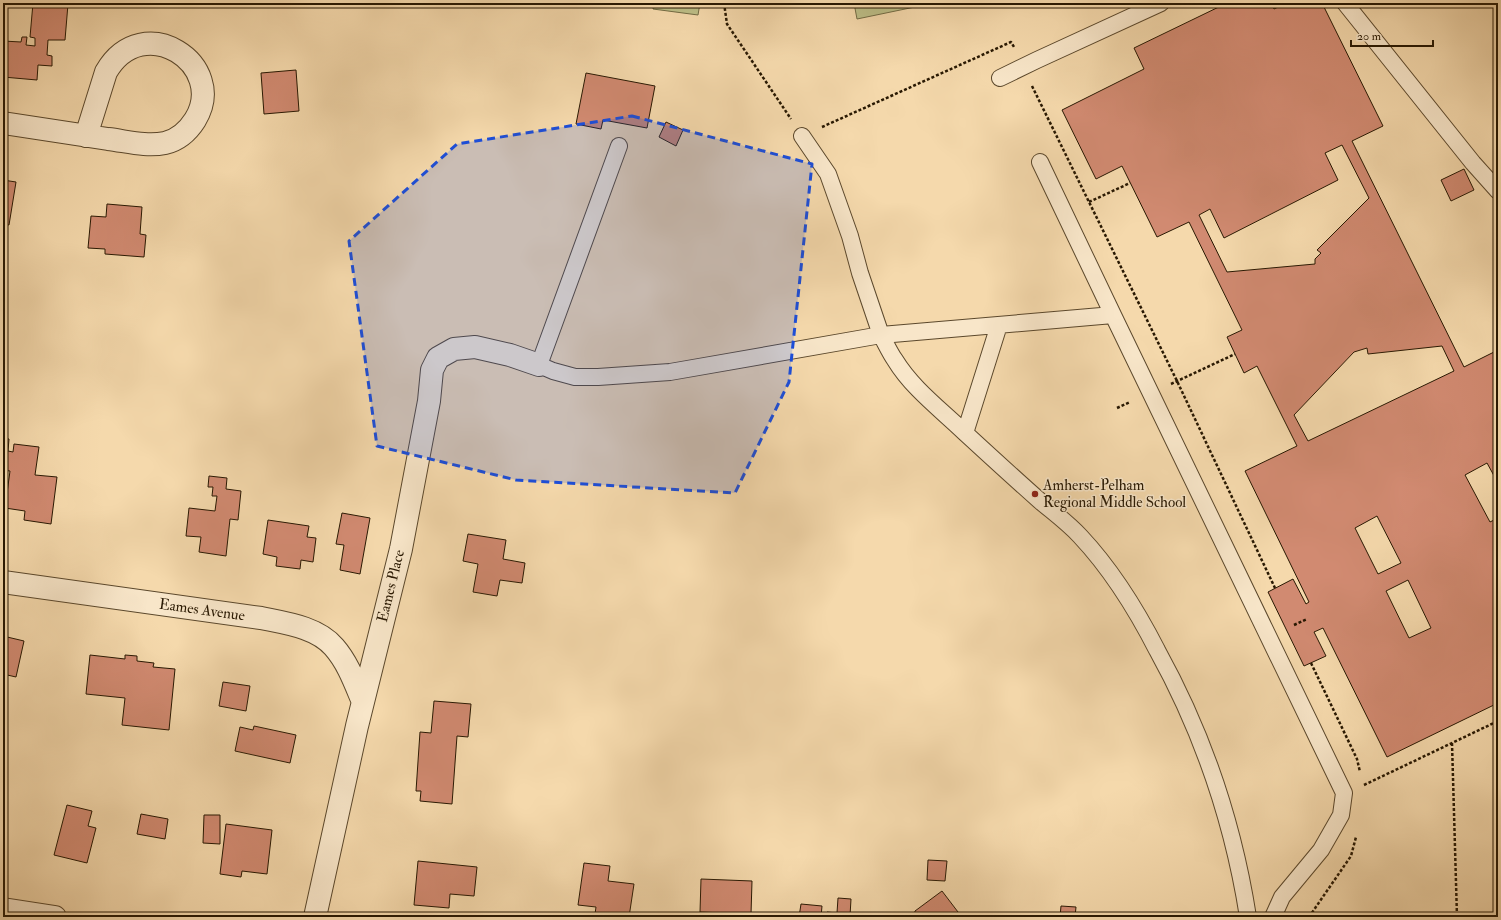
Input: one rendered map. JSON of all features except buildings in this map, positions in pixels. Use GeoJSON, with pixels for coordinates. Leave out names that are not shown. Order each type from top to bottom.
{"type":"FeatureCollection","features":[{"type":"Feature","properties":{"kind":"street"},"geometry":{"type":"LineString","coordinates":[[3,123],[86,136],[146,144],[166,142],[184,133],[191,126],[200,107],[202,87],[200,77],[195,68],[182,53],[163,45],[144,44],[125,50],[111,63],[106,72],[86,136]]}},
{"type":"Feature","properties":{"kind":"street","name":"Eames Place"},"geometry":{"type":"LineString","coordinates":[[315,917],[363,702],[401,549],[429,401],[432,370],[438,358],[454,350],[475,347],[510,355],[539,365]]}},
{"type":"Feature","properties":{"kind":"street","name":"Eames Avenue"},"geometry":{"type":"LineString","coordinates":[[3,582],[261,618],[286,623],[319,634],[334,647],[349,669],[363,702]]}},
{"type":"Feature","properties":{"kind":"street"},"geometry":{"type":"LineString","coordinates":[[3,910],[55,917]]}},
{"type":"Feature","properties":{"kind":"lane"},"geometry":{"type":"LineString","coordinates":[[1000,78],[1161,3]]}},
{"type":"Feature","properties":{"kind":"lane"},"geometry":{"type":"LineString","coordinates":[[1345,3],[1473,163],[1498,191]]}},
{"type":"Feature","properties":{"kind":"lane"},"geometry":{"type":"LineString","coordinates":[[802,136],[828,174],[850,236],[860,274],[881,335],[895,361],[915,386],[1005,470],[1079,535],[1100,559],[1136,611],[1174,680],[1198,732],[1217,784],[1230,826],[1245,895],[1248,917]]}},
{"type":"Feature","properties":{"kind":"lane"},"geometry":{"type":"LineString","coordinates":[[619,146],[539,365],[553,371],[575,377],[598,377],[670,372],[881,335],[1113,315]]}},
{"type":"Feature","properties":{"kind":"lane"},"geometry":{"type":"LineString","coordinates":[[1040,162],[1344,793],[1341,815],[1321,850],[1282,897],[1273,917]]}},
{"type":"Feature","properties":{"kind":"lane"},"geometry":{"type":"LineString","coordinates":[[965,433],[999,325]]}},
{"type":"Feature","properties":{"kind":"path"},"geometry":{"type":"LineString","coordinates":[[724,3],[728,24],[802,136]]}},
{"type":"Feature","properties":{"kind":"path"},"geometry":{"type":"LineString","coordinates":[[1090,202],[1130,183]]}},
{"type":"Feature","properties":{"kind":"path"},"geometry":{"type":"LineString","coordinates":[[1118,408],[1235,354]]}},
{"type":"Feature","properties":{"kind":"path"},"geometry":{"type":"LineString","coordinates":[[1294,625],[1307,619]]}},
{"type":"Feature","properties":{"kind":"path"},"geometry":{"type":"LineString","coordinates":[[1364,785],[1498,721]]}},
{"type":"Feature","properties":{"kind":"path"},"geometry":{"type":"LineString","coordinates":[[1452,743],[1457,917]]}},
{"type":"Feature","properties":{"kind":"highlighted area"},"geometry":{"type":"Polygon","coordinates":[[[632,116],[812,164],[789,382],[735,493],[516,480],[377,446],[349,241],[457,144],[632,116]]]}},
{"type":"Feature","properties":{"kind":"green space"},"geometry":{"type":"Polygon","coordinates":[[[654,3],[700,3],[698,15],[653,9],[654,3]]]}},
{"type":"Feature","properties":{"kind":"green space"},"geometry":{"type":"Polygon","coordinates":[[[854,3],[934,3],[857,19],[854,3]]]}},
{"type":"Feature","properties":{"kind":"place","name":"Amherst-Pelham Regional Middle School"},"geometry":{"type":"Point","coordinates":[1035,494]}}]}
